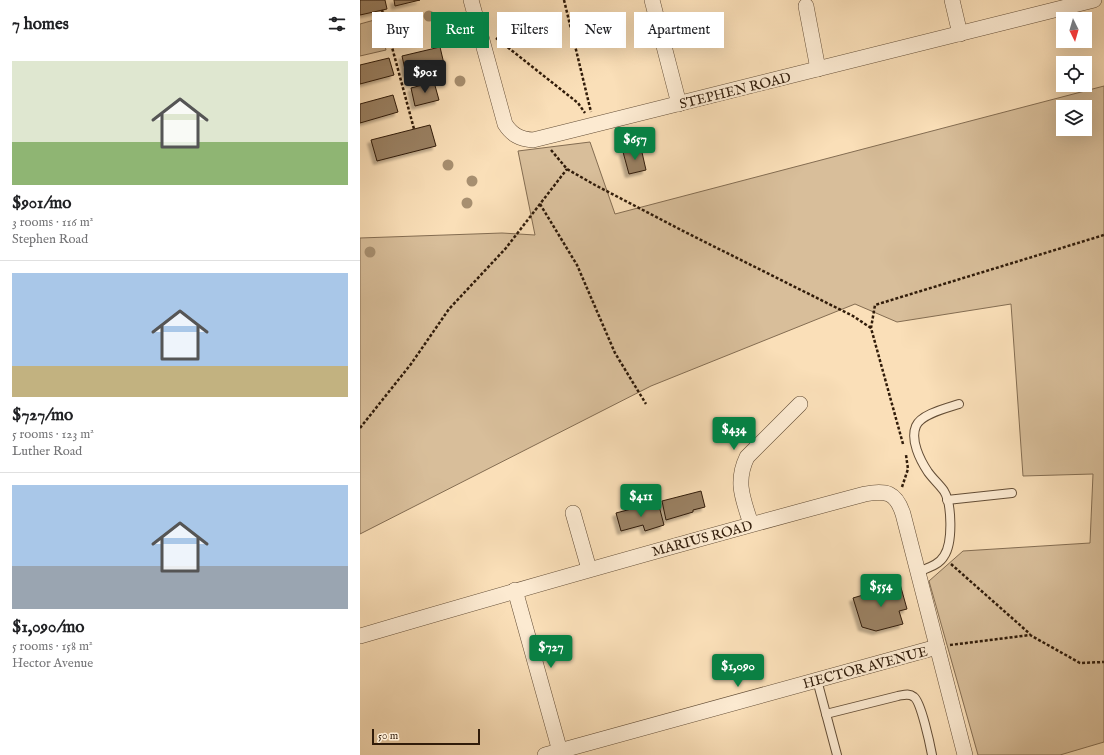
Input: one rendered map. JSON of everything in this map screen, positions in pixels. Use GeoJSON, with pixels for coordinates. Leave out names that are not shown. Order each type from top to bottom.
{"type":"FeatureCollection","features":[{"type":"Feature","properties":{"kind":"street","name":"STEPHEN ROAD"},"geometry":{"type":"LineString","coordinates":[[471,0],[505,124],[510,132],[517,137],[524,139],[541,139],[1094,0]]}},
{"type":"Feature","properties":{"kind":"street"},"geometry":{"type":"LineString","coordinates":[[652,0],[679,104]]}},
{"type":"Feature","properties":{"kind":"street"},"geometry":{"type":"LineString","coordinates":[[952,0],[960,34]]}},
{"type":"Feature","properties":{"kind":"street"},"geometry":{"type":"LineString","coordinates":[[806,6],[818,69]]}},
{"type":"Feature","properties":{"kind":"street"},"geometry":{"type":"LineString","coordinates":[[751,524],[741,491],[740,480],[742,468],[747,457],[800,404]]}},
{"type":"Feature","properties":{"kind":"street","name":"MARIUS ROAD"},"geometry":{"type":"LineString","coordinates":[[360,636],[589,569],[865,494],[878,491],[888,493],[895,497]]}},
{"type":"Feature","properties":{"kind":"street"},"geometry":{"type":"LineString","coordinates":[[895,497],[904,514],[937,647]]}},
{"type":"Feature","properties":{"kind":"street"},"geometry":{"type":"LineString","coordinates":[[573,513],[589,569]]}},
{"type":"Feature","properties":{"kind":"street"},"geometry":{"type":"LineString","coordinates":[[515,590],[555,754]]}},
{"type":"Feature","properties":{"kind":"street","name":"HECTOR AVENUE"},"geometry":{"type":"LineString","coordinates":[[555,754],[937,647],[965,755]]}},
{"type":"Feature","properties":{"kind":"lane"},"geometry":{"type":"LineString","coordinates":[[918,572],[936,564],[943,558],[949,548],[950,536],[947,500],[944,492],[928,472],[920,457],[915,443],[914,433],[916,425],[924,418],[935,412],[959,404]]}},
{"type":"Feature","properties":{"kind":"lane"},"geometry":{"type":"LineString","coordinates":[[947,500],[1012,493]]}},
{"type":"Feature","properties":{"kind":"lane"},"geometry":{"type":"LineString","coordinates":[[817,680],[837,755]]}},
{"type":"Feature","properties":{"kind":"lane"},"geometry":{"type":"LineString","coordinates":[[826,714],[909,694],[915,697],[919,706],[932,755]]}},
{"type":"Feature","properties":{"kind":"path"},"geometry":{"type":"LineString","coordinates":[[564,0],[594,125]]}},
{"type":"Feature","properties":{"kind":"path"},"geometry":{"type":"LineString","coordinates":[[382,10],[414,129]]}},
{"type":"Feature","properties":{"kind":"path"},"geometry":{"type":"LineString","coordinates":[[495,37],[578,103],[594,125]]}},
{"type":"Feature","properties":{"kind":"path"},"geometry":{"type":"LineString","coordinates":[[541,139],[567,169],[685,232],[853,316],[871,328]]}},
{"type":"Feature","properties":{"kind":"path"},"geometry":{"type":"LineString","coordinates":[[360,428],[411,364],[449,309],[506,248],[567,169]]}},
{"type":"Feature","properties":{"kind":"path"},"geometry":{"type":"LineString","coordinates":[[540,204],[576,265],[614,353],[646,404]]}},
{"type":"Feature","properties":{"kind":"path"},"geometry":{"type":"LineString","coordinates":[[895,497],[903,485],[908,469],[871,328],[875,305],[1104,235]]}},
{"type":"Feature","properties":{"kind":"path"},"geometry":{"type":"LineString","coordinates":[[943,558],[1030,635],[1080,663],[1104,662]]}},
{"type":"Feature","properties":{"kind":"path"},"geometry":{"type":"LineString","coordinates":[[937,647],[1030,635]]}},
{"type":"Feature","properties":{"kind":"shaded area"},"geometry":{"type":"Polygon","coordinates":[[[372,21],[372,48],[385,48],[386,50],[360,56],[360,24],[372,21]]]}},
{"type":"Feature","properties":{"kind":"shaded area"},"geometry":{"type":"Polygon","coordinates":[[[1104,86],[1104,742],[1060,755],[978,755],[929,581],[963,551],[1090,543],[1093,474],[1023,476],[1011,304],[897,322],[855,304],[651,386],[360,534],[360,238],[502,233],[535,235],[518,151],[590,142],[615,214],[1081,92],[1092,92],[1092,89],[1104,86]]]}},
{"type":"Feature","properties":{"kind":"building"},"geometry":{"type":"Polygon","coordinates":[[[360,0],[385,0],[387,9],[360,15],[360,0]]]}},
{"type":"Feature","properties":{"kind":"building"},"geometry":{"type":"Polygon","coordinates":[[[394,0],[420,0],[395,6],[394,0]]]}},
{"type":"Feature","properties":{"kind":"building"},"geometry":{"type":"Polygon","coordinates":[[[440,48],[444,64],[406,74],[402,56],[440,48]]]}},
{"type":"Feature","properties":{"kind":"building"},"geometry":{"type":"Polygon","coordinates":[[[389,58],[394,75],[360,84],[360,65],[389,58]]]}},
{"type":"Feature","properties":{"kind":"building"},"geometry":{"type":"Polygon","coordinates":[[[434,82],[439,100],[415,106],[411,88],[434,82]]]}},
{"type":"Feature","properties":{"kind":"building"},"geometry":{"type":"Polygon","coordinates":[[[393,95],[398,112],[360,123],[360,104],[393,95]]]}},
{"type":"Feature","properties":{"kind":"building"},"geometry":{"type":"Polygon","coordinates":[[[430,125],[436,146],[377,161],[371,140],[430,125]]]}},
{"type":"Feature","properties":{"kind":"building"},"geometry":{"type":"Polygon","coordinates":[[[641,148],[646,170],[629,174],[623,152],[641,148]]]}},
{"type":"Feature","properties":{"kind":"building"},"geometry":{"type":"Polygon","coordinates":[[[701,491],[705,507],[666,520],[662,501],[701,491]]]}},
{"type":"Feature","properties":{"kind":"building"},"geometry":{"type":"Polygon","coordinates":[[[658,502],[664,525],[645,531],[643,525],[621,531],[616,513],[658,502]]]}},
{"type":"Feature","properties":{"kind":"building"},"geometry":{"type":"Polygon","coordinates":[[[900,584],[907,609],[899,611],[903,624],[876,631],[862,627],[853,598],[900,584]]]}}]}
